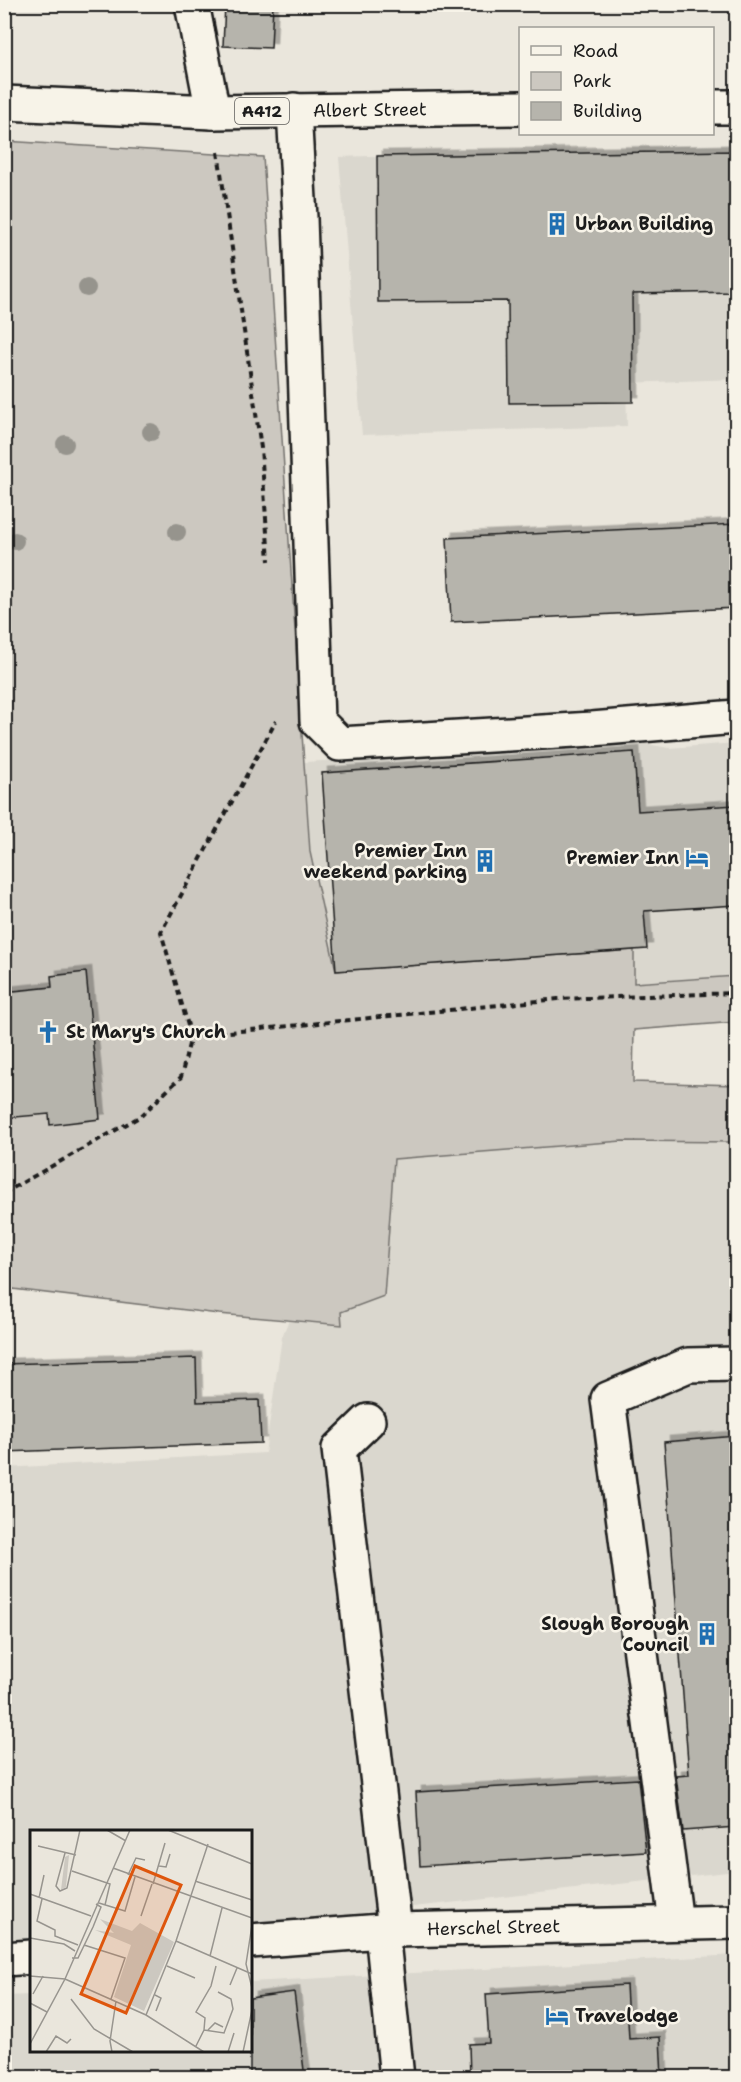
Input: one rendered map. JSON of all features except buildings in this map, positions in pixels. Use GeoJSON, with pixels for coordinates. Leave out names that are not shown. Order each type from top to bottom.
{"type":"FeatureCollection","features":[{"type":"Feature","properties":{"kind":"street"},"geometry":{"type":"LineString","coordinates":[[192,4],[213,112]]}},
{"type":"Feature","properties":{"kind":"street","name":"Albert Street"},"geometry":{"type":"LineString","coordinates":[[4,103],[213,112],[519,108]]}},
{"type":"Feature","properties":{"kind":"street"},"geometry":{"type":"LineString","coordinates":[[714,107],[736,107]]}},
{"type":"Feature","properties":{"kind":"street"},"geometry":{"type":"LineString","coordinates":[[294,110],[300,218],[317,721],[340,744],[592,729],[736,717]]}},
{"type":"Feature","properties":{"kind":"street"},"geometry":{"type":"LineString","coordinates":[[676,1923],[608,1399],[688,1365],[736,1364]]}},
{"type":"Feature","properties":{"kind":"street"},"geometry":{"type":"LineString","coordinates":[[368,1421],[339,1449],[389,1930],[397,2078]]}},
{"type":"Feature","properties":{"kind":"street","name":"Herschel Street"},"geometry":{"type":"LineString","coordinates":[[252,1941],[389,1930],[736,1922]]}},
{"type":"Feature","properties":{"kind":"street"},"geometry":{"type":"LineString","coordinates":[[4,1959],[30,1957]]}},
{"type":"Feature","properties":{"kind":"path"},"geometry":{"type":"LineString","coordinates":[[213,112],[261,448],[269,567]]}},
{"type":"Feature","properties":{"kind":"path"},"geometry":{"type":"LineString","coordinates":[[4,1193],[141,1116],[181,1077],[191,1036],[161,932],[278,716]]}},
{"type":"Feature","properties":{"kind":"path"},"geometry":{"type":"LineString","coordinates":[[191,1036],[558,999],[736,993]]}},
{"type":"Feature","properties":{"kind":"shaded area","name":"Urban Building"},"geometry":{"type":"Polygon","coordinates":[[[736,144],[736,379],[626,383],[627,426],[362,435],[339,157],[736,144]]]}},
{"type":"Feature","properties":{"kind":"shaded area","name":"Premier Inn weekend parking"},"geometry":{"type":"Polygon","coordinates":[[[641,743],[669,748],[736,743],[736,976],[321,1003],[304,762],[641,743]]]}},
{"type":"Feature","properties":{"kind":"shaded area"},"geometry":{"type":"Polygon","coordinates":[[[736,1116],[736,1871],[252,1925],[252,1830],[30,1830],[30,1949],[5,1952],[5,1468],[265,1453],[282,1337],[358,1148],[736,1116]]]}},
{"type":"Feature","properties":{"kind":"shaded area"},"geometry":{"type":"Polygon","coordinates":[[[736,1955],[736,2077],[5,2077],[4,1996],[30,1995],[30,2052],[252,2052],[252,1982],[736,1955]]]}},
{"type":"Feature","properties":{"kind":"green space"},"geometry":{"type":"Polygon","coordinates":[[[4,141],[263,157],[310,852],[336,971],[634,950],[634,983],[736,976],[736,1022],[634,1030],[633,1082],[736,1085],[736,1142],[622,1141],[394,1159],[384,1296],[341,1312],[342,1325],[219,1314],[5,1288],[4,141]]]}},
{"type":"Feature","properties":{"kind":"place","name":"Urban Building"},"geometry":{"type":"Point","coordinates":[557,224]}},
{"type":"Feature","properties":{"kind":"place","name":"Premier Inn"},"geometry":{"type":"Point","coordinates":[697,858]}},
{"type":"Feature","properties":{"kind":"place","name":"Premier Inn weekend parking"},"geometry":{"type":"Point","coordinates":[485,861]}},
{"type":"Feature","properties":{"kind":"place","name":"St Mary's Church"},"geometry":{"type":"Point","coordinates":[48,1032]}},
{"type":"Feature","properties":{"kind":"place","name":"Slough Borough Council"},"geometry":{"type":"Point","coordinates":[707,1634]}},
{"type":"Feature","properties":{"kind":"place","name":"Travelodge"},"geometry":{"type":"Point","coordinates":[557,2016]}}]}
